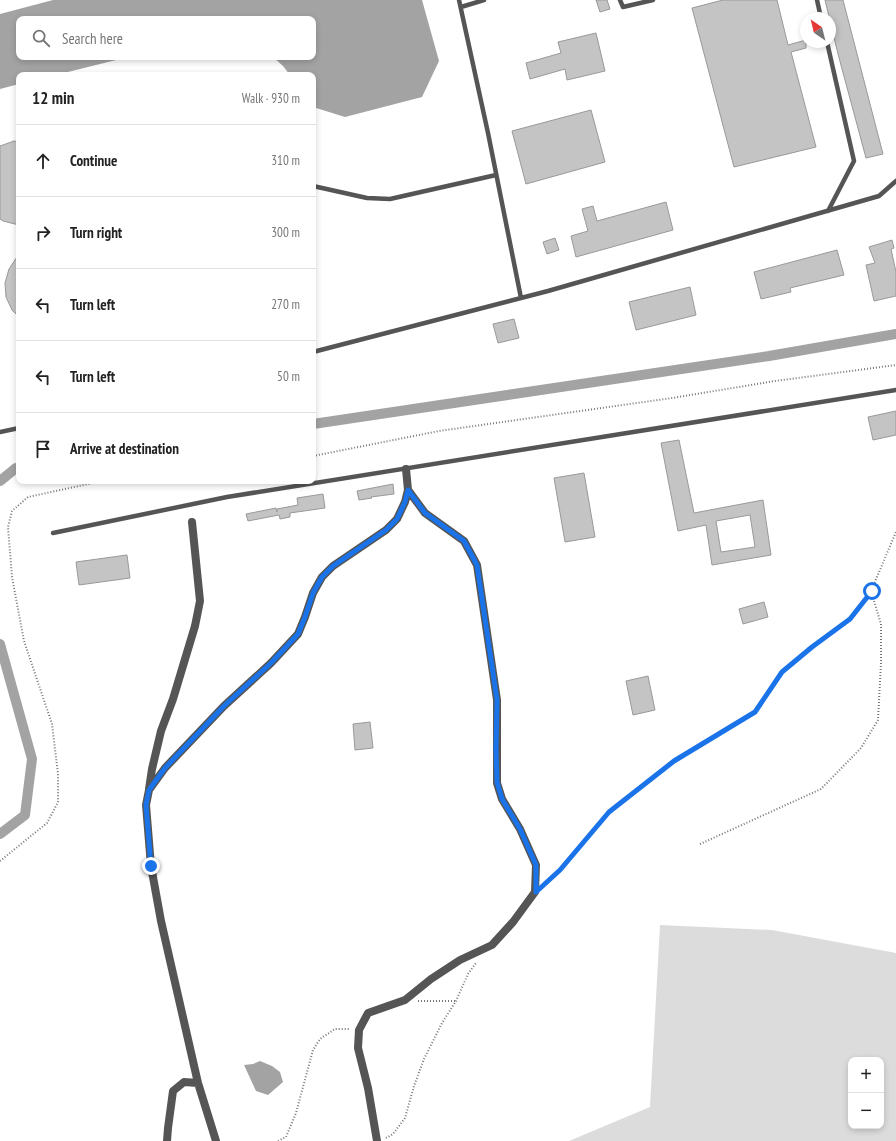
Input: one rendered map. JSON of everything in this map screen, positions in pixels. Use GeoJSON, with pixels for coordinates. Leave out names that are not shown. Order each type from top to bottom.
{"type":"FeatureCollection","features":[{"type":"Feature","properties":{"kind":"street"},"geometry":{"type":"LineString","coordinates":[[149,790],[165,768],[219,712],[271,663],[298,634],[313,593],[322,577],[333,566],[386,530],[397,519],[405,502],[408,490],[406,469]]}},
{"type":"Feature","properties":{"kind":"street"},"geometry":{"type":"LineString","coordinates":[[377,1141],[368,1088],[358,1048],[358,1030],[368,1013],[405,1000],[431,979],[460,960],[492,945],[513,922],[536,892],[536,865],[520,829],[502,799],[497,782],[497,700],[477,565],[464,541],[425,513],[408,490]]}},
{"type":"Feature","properties":{"kind":"street"},"geometry":{"type":"LineString","coordinates":[[192,522],[200,601],[196,626],[173,699],[161,731],[152,769],[146,805],[151,866],[161,922],[198,1083],[216,1141]]}},
{"type":"Feature","properties":{"kind":"street"},"geometry":{"type":"LineString","coordinates":[[167,1141],[173,1091],[184,1082],[198,1083]]}},
{"type":"Feature","properties":{"kind":"lane"},"geometry":{"type":"LineString","coordinates":[[459,0],[521,298]]}},
{"type":"Feature","properties":{"kind":"lane"},"geometry":{"type":"LineString","coordinates":[[461,7],[484,0]]}},
{"type":"Feature","properties":{"kind":"lane"},"geometry":{"type":"LineString","coordinates":[[620,0],[623,7],[653,0]]}},
{"type":"Feature","properties":{"kind":"lane"},"geometry":{"type":"LineString","coordinates":[[817,0],[820,12]]}},
{"type":"Feature","properties":{"kind":"lane"},"geometry":{"type":"LineString","coordinates":[[828,48],[854,161],[828,211]]}},
{"type":"Feature","properties":{"kind":"lane"},"geometry":{"type":"LineString","coordinates":[[316,187],[367,198],[390,199],[496,175]]}},
{"type":"Feature","properties":{"kind":"lane"},"geometry":{"type":"LineString","coordinates":[[316,351],[521,298],[828,211],[879,196],[896,181]]}},
{"type":"Feature","properties":{"kind":"lane"},"geometry":{"type":"LineString","coordinates":[[316,483],[896,390]]}},
{"type":"Feature","properties":{"kind":"lane"},"geometry":{"type":"LineString","coordinates":[[0,432],[16,429]]}},
{"type":"Feature","properties":{"kind":"lane"},"geometry":{"type":"LineString","coordinates":[[53,533],[227,497],[310,484]]}},
{"type":"Feature","properties":{"kind":"path"},"geometry":{"type":"LineString","coordinates":[[316,455],[439,431],[672,398],[775,381],[896,365]]}},
{"type":"Feature","properties":{"kind":"path"},"geometry":{"type":"LineString","coordinates":[[0,861],[47,823],[58,802],[58,774],[52,724],[24,641],[12,577],[8,527],[12,511],[28,496],[87,484]]}},
{"type":"Feature","properties":{"kind":"path"},"geometry":{"type":"LineString","coordinates":[[536,892],[560,870],[609,812],[674,761],[755,712],[782,672],[812,647],[850,619],[872,591],[896,532]]}},
{"type":"Feature","properties":{"kind":"path"},"geometry":{"type":"LineString","coordinates":[[700,844],[821,789],[861,748],[878,720],[881,663],[880,624],[872,591]]}},
{"type":"Feature","properties":{"kind":"path"},"geometry":{"type":"LineString","coordinates":[[386,1138],[393,1134],[404,1118],[424,1059],[442,1023],[456,1002],[468,974],[487,947]]}},
{"type":"Feature","properties":{"kind":"path"},"geometry":{"type":"LineString","coordinates":[[405,1000],[456,1002]]}},
{"type":"Feature","properties":{"kind":"path"},"geometry":{"type":"LineString","coordinates":[[278,1141],[286,1137],[296,1113],[313,1050],[320,1039],[335,1029],[358,1030]]}},
{"type":"Feature","properties":{"kind":"shaded area"},"geometry":{"type":"Polygon","coordinates":[[[53,0],[422,0],[439,61],[422,97],[345,117],[316,108],[316,72],[288,72],[276,60],[316,60],[316,16],[16,16],[16,60],[116,60],[68,72],[16,72],[16,85],[0,89],[0,14],[53,0]]]}},
{"type":"Feature","properties":{"kind":"shaded area"},"geometry":{"type":"Polygon","coordinates":[[[660,925],[772,930],[896,953],[896,1141],[569,1141],[650,1107],[660,925]]]}},
{"type":"Feature","properties":{"kind":"shaded area"},"geometry":{"type":"Polygon","coordinates":[[[260,1061],[272,1066],[280,1072],[283,1082],[268,1095],[256,1091],[244,1065],[253,1064],[260,1061]]]}},
{"type":"Feature","properties":{"kind":"building"},"geometry":{"type":"Polygon","coordinates":[[[596,0],[607,0],[610,9],[600,12],[596,0]]]}},
{"type":"Feature","properties":{"kind":"building"},"geometry":{"type":"Polygon","coordinates":[[[723,0],[777,0],[788,45],[800,42],[800,48],[806,48],[791,52],[816,147],[734,167],[692,8],[723,0]]]}},
{"type":"Feature","properties":{"kind":"building"},"geometry":{"type":"Polygon","coordinates":[[[825,0],[843,0],[883,154],[866,158],[836,46],[836,12],[828,12],[825,0]]]}},
{"type":"Feature","properties":{"kind":"building"},"geometry":{"type":"Polygon","coordinates":[[[596,33],[605,71],[567,80],[565,69],[530,79],[526,63],[561,53],[558,42],[596,33]]]}},
{"type":"Feature","properties":{"kind":"building"},"geometry":{"type":"Polygon","coordinates":[[[591,110],[605,162],[526,184],[512,131],[591,110]]]}},
{"type":"Feature","properties":{"kind":"building"},"geometry":{"type":"Polygon","coordinates":[[[16,141],[16,224],[0,219],[0,146],[16,141]]]}},
{"type":"Feature","properties":{"kind":"building"},"geometry":{"type":"Polygon","coordinates":[[[666,202],[673,230],[576,257],[571,236],[588,231],[582,209],[593,206],[597,221],[666,202]]]}},
{"type":"Feature","properties":{"kind":"building"},"geometry":{"type":"Polygon","coordinates":[[[555,238],[559,250],[547,254],[543,242],[555,238]]]}},
{"type":"Feature","properties":{"kind":"building"},"geometry":{"type":"Polygon","coordinates":[[[892,240],[894,248],[891,249],[896,272],[896,296],[874,301],[866,265],[875,263],[869,247],[892,240]]]}},
{"type":"Feature","properties":{"kind":"building"},"geometry":{"type":"Polygon","coordinates":[[[837,250],[844,275],[790,288],[791,292],[761,299],[754,272],[837,250]]]}},
{"type":"Feature","properties":{"kind":"building"},"geometry":{"type":"Polygon","coordinates":[[[16,258],[16,314],[12,310],[6,297],[5,283],[9,269],[16,258]]]}},
{"type":"Feature","properties":{"kind":"building"},"geometry":{"type":"Polygon","coordinates":[[[690,287],[696,315],[636,330],[629,302],[690,287]]]}},
{"type":"Feature","properties":{"kind":"building"},"geometry":{"type":"Polygon","coordinates":[[[514,319],[519,338],[498,343],[493,324],[514,319]]]}},
{"type":"Feature","properties":{"kind":"building"},"geometry":{"type":"Polygon","coordinates":[[[896,411],[896,435],[873,440],[868,417],[896,411]]]}},
{"type":"Feature","properties":{"kind":"building"},"geometry":{"type":"Polygon","coordinates":[[[679,440],[694,513],[763,500],[771,555],[712,565],[706,525],[678,531],[661,443],[679,440]],[[750,515],[716,521],[721,552],[755,547],[750,515]]]}},
{"type":"Feature","properties":{"kind":"building"},"geometry":{"type":"Polygon","coordinates":[[[584,473],[595,537],[565,542],[554,478],[584,473]]]}},
{"type":"Feature","properties":{"kind":"building"},"geometry":{"type":"Polygon","coordinates":[[[393,484],[394,494],[359,500],[357,491],[393,484]]]}},
{"type":"Feature","properties":{"kind":"building"},"geometry":{"type":"Polygon","coordinates":[[[323,494],[325,508],[290,513],[290,517],[280,519],[279,515],[248,521],[246,514],[276,508],[277,512],[277,509],[298,505],[297,498],[323,494]]]}},
{"type":"Feature","properties":{"kind":"building"},"geometry":{"type":"Polygon","coordinates":[[[127,555],[130,578],[79,585],[76,562],[127,555]]]}},
{"type":"Feature","properties":{"kind":"building"},"geometry":{"type":"Polygon","coordinates":[[[764,602],[768,617],[743,624],[739,609],[764,602]]]}},
{"type":"Feature","properties":{"kind":"building"},"geometry":{"type":"Polygon","coordinates":[[[648,676],[655,710],[633,715],[626,681],[648,676]]]}},
{"type":"Feature","properties":{"kind":"building"},"geometry":{"type":"Polygon","coordinates":[[[370,722],[373,748],[355,750],[353,724],[370,722]]]}},
{"type":"Feature","properties":{"kind":"waterway"},"geometry":{"type":"LineString","coordinates":[[316,424],[769,356],[896,334]]}},
{"type":"Feature","properties":{"kind":"waterway"},"geometry":{"type":"LineString","coordinates":[[0,481],[16,468]]}},
{"type":"Feature","properties":{"kind":"waterway"},"geometry":{"type":"LineString","coordinates":[[0,644],[32,759],[25,815],[0,834]]}},
{"type":"Feature","properties":{"kind":"route"},"geometry":{"type":"LineString","coordinates":[[151,866],[146,805],[149,790],[165,768],[224,706],[271,663],[298,634],[313,593],[322,577],[333,566],[386,530],[397,519],[405,502],[408,490],[425,513],[464,541],[477,565],[497,700],[497,782],[502,799],[520,829],[536,865],[536,892],[560,870],[609,812],[674,761],[755,712],[782,672],[812,647],[850,619],[872,591]]}}]}
